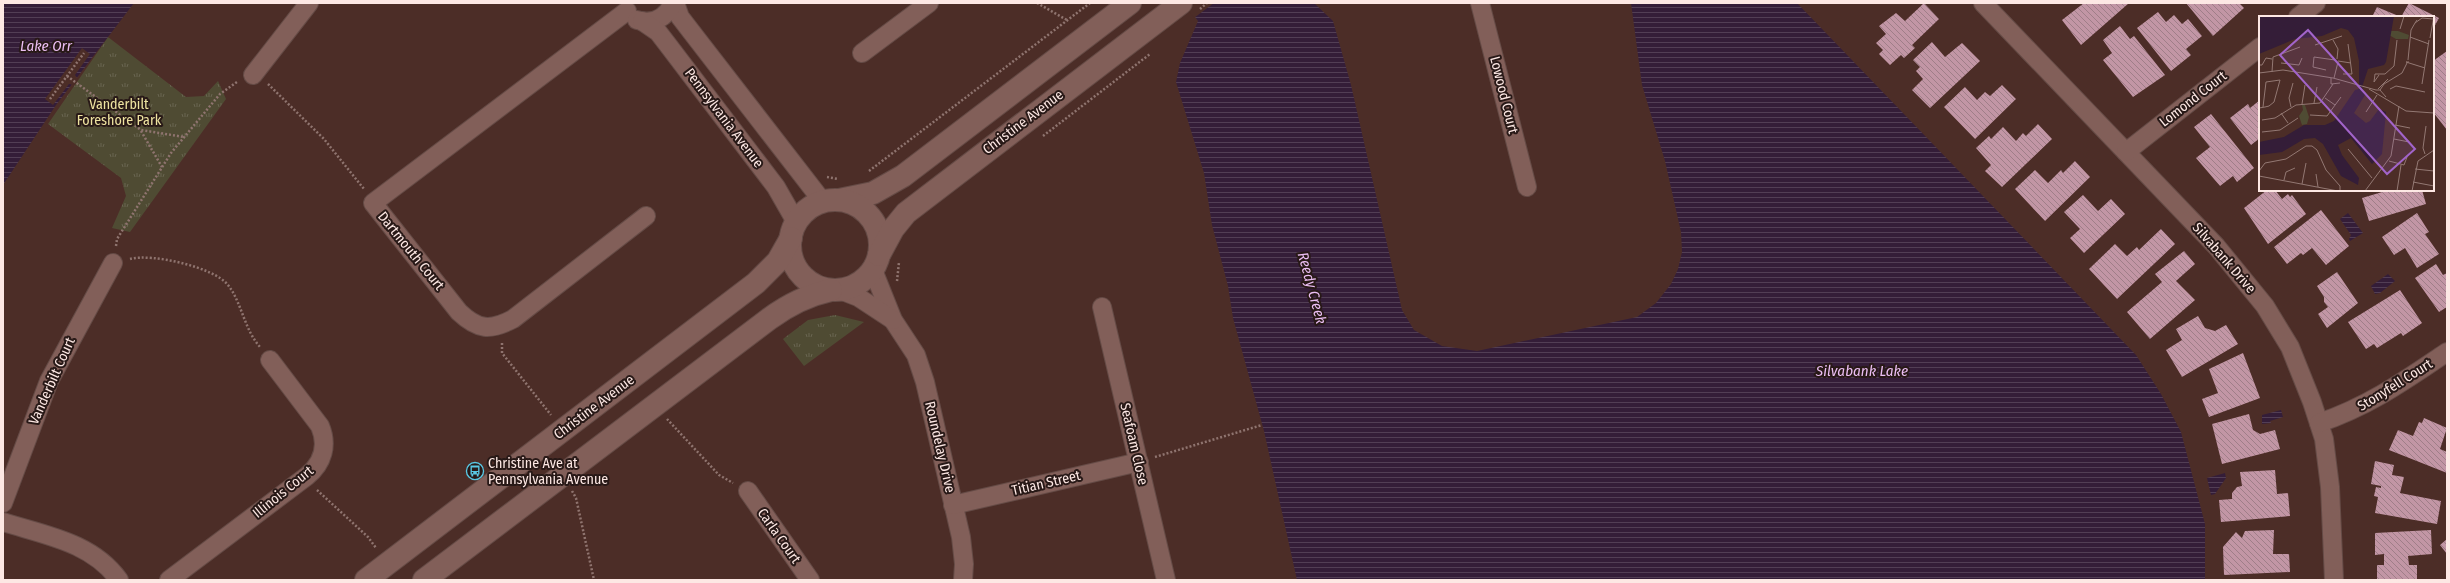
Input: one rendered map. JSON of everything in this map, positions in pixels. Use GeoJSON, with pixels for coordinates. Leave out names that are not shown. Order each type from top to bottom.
{"type":"FeatureCollection","features":[{"type":"Feature","properties":{"kind":"main road"},"geometry":{"type":"LineString","coordinates":[[836,290],[817,286],[804,278],[796,267],[791,253],[794,230],[812,206],[873,193],[893,183],[1130,3]]}},
{"type":"Feature","properties":{"kind":"main road","name":"Christine Avenue"},"geometry":{"type":"LineString","coordinates":[[884,260],[893,229],[906,213],[1178,5]]}},
{"type":"Feature","properties":{"kind":"main road"},"geometry":{"type":"LineString","coordinates":[[424,580],[654,405],[787,307],[816,293],[853,286],[864,280],[884,260],[876,224],[867,212],[854,204],[831,201]]}},
{"type":"Feature","properties":{"kind":"main road","name":"Christine Avenue"},"geometry":{"type":"LineString","coordinates":[[366,580],[756,283],[778,261],[794,230]]}},
{"type":"Feature","properties":{"kind":"street"},"geometry":{"type":"LineString","coordinates":[[253,75],[309,3]]}},
{"type":"Feature","properties":{"kind":"street"},"geometry":{"type":"LineString","coordinates":[[642,21],[649,22],[664,16],[674,3]]}},
{"type":"Feature","properties":{"kind":"street","name":"Pennsylvania Avenue"},"geometry":{"type":"LineString","coordinates":[[674,3],[680,17],[690,30],[831,201]]}},
{"type":"Feature","properties":{"kind":"street"},"geometry":{"type":"LineString","coordinates":[[862,53],[929,3]]}},
{"type":"Feature","properties":{"kind":"street","name":"Lowood Court"},"geometry":{"type":"LineString","coordinates":[[1480,3],[1527,187]]}},
{"type":"Feature","properties":{"kind":"street","name":"Silvabank Drive"},"geometry":{"type":"LineString","coordinates":[[1983,3],[2216,246],[2265,306],[2290,347],[2324,439],[2330,486],[2334,580]]}},
{"type":"Feature","properties":{"kind":"street"},"geometry":{"type":"LineString","coordinates":[[2299,16],[2316,3]]}},
{"type":"Feature","properties":{"kind":"street","name":"Pennsylvania Avenue"},"geometry":{"type":"LineString","coordinates":[[625,7],[658,32],[776,187],[794,230]]}},
{"type":"Feature","properties":{"kind":"street","name":"Dartmouth Court"},"geometry":{"type":"LineString","coordinates":[[625,7],[373,203],[459,312],[470,323],[484,328],[500,326],[513,319],[646,216]]}},
{"type":"Feature","properties":{"kind":"street","name":"Lomond Court"},"geometry":{"type":"LineString","coordinates":[[2126,152],[2259,48]]}},
{"type":"Feature","properties":{"kind":"street","name":"Roundelay Drive"},"geometry":{"type":"LineString","coordinates":[[884,260],[893,320]]}},
{"type":"Feature","properties":{"kind":"street","name":"Vanderbilt Court"},"geometry":{"type":"LineString","coordinates":[[3,503],[49,381],[113,263]]}},
{"type":"Feature","properties":{"kind":"street","name":"Roundelay Drive"},"geometry":{"type":"LineString","coordinates":[[836,290],[858,297],[893,320],[916,355],[924,382],[961,537],[964,564],[962,580]]}},
{"type":"Feature","properties":{"kind":"street","name":"Seafoam Close"},"geometry":{"type":"LineString","coordinates":[[1102,307],[1166,580]]}},
{"type":"Feature","properties":{"kind":"street","name":"Stonyfell Court"},"geometry":{"type":"LineString","coordinates":[[2319,423],[2343,415],[2378,398],[2447,352]]}},
{"type":"Feature","properties":{"kind":"street","name":"Illinois Court"},"geometry":{"type":"LineString","coordinates":[[169,580],[307,476],[320,462],[324,448],[324,435],[320,426],[270,360]]}},
{"type":"Feature","properties":{"kind":"street","name":"Titian Street"},"geometry":{"type":"LineString","coordinates":[[953,505],[1139,462]]}},
{"type":"Feature","properties":{"kind":"street","name":"Carla Court"},"geometry":{"type":"LineString","coordinates":[[748,491],[810,580]]}},
{"type":"Feature","properties":{"kind":"street"},"geometry":{"type":"LineString","coordinates":[[3,522],[71,543],[88,551],[119,580]]}},
{"type":"Feature","properties":{"kind":"path"},"geometry":{"type":"LineString","coordinates":[[1037,3],[1067,20]]}},
{"type":"Feature","properties":{"kind":"path"},"geometry":{"type":"LineString","coordinates":[[864,173],[1090,3]]}},
{"type":"Feature","properties":{"kind":"path"},"geometry":{"type":"LineString","coordinates":[[1039,139],[1138,64],[1155,49]]}},
{"type":"Feature","properties":{"kind":"path"},"geometry":{"type":"LineString","coordinates":[[50,99],[84,53]]}},
{"type":"Feature","properties":{"kind":"path"},"geometry":{"type":"LineString","coordinates":[[270,360],[254,341],[232,292],[220,278],[209,272],[157,258],[136,257],[113,263],[117,239],[162,167],[184,137],[220,94],[230,86],[253,75],[273,87],[324,138],[362,186],[373,203]]}},
{"type":"Feature","properties":{"kind":"path"},"geometry":{"type":"LineString","coordinates":[[67,76],[141,130],[162,167]]}},
{"type":"Feature","properties":{"kind":"path"},"geometry":{"type":"LineString","coordinates":[[141,130],[184,137]]}},
{"type":"Feature","properties":{"kind":"path"},"geometry":{"type":"LineString","coordinates":[[821,174],[835,179],[845,179]]}},
{"type":"Feature","properties":{"kind":"path"},"geometry":{"type":"LineString","coordinates":[[884,260],[898,280],[895,283]]}},
{"type":"Feature","properties":{"kind":"path"},"geometry":{"type":"LineString","coordinates":[[500,326],[502,353],[552,416]]}},
{"type":"Feature","properties":{"kind":"path"},"geometry":{"type":"LineString","coordinates":[[654,405],[719,475],[748,491]]}},
{"type":"Feature","properties":{"kind":"path"},"geometry":{"type":"LineString","coordinates":[[1139,462],[1262,425]]}},
{"type":"Feature","properties":{"kind":"path"},"geometry":{"type":"LineString","coordinates":[[563,475],[576,498],[594,580]]}},
{"type":"Feature","properties":{"kind":"path"},"geometry":{"type":"LineString","coordinates":[[307,476],[316,488],[368,537],[376,549]]}},
{"type":"Feature","properties":{"kind":"green space","name":"Vanderbilt Foreshore Park"},"geometry":{"type":"Polygon","coordinates":[[[108,37],[186,97],[204,96],[218,81],[226,99],[130,232],[112,228],[126,196],[121,178],[48,124],[108,37]]]}},
{"type":"Feature","properties":{"kind":"green space"},"geometry":{"type":"Polygon","coordinates":[[[835,315],[864,322],[804,366],[783,339],[808,320],[835,315]]]}},
{"type":"Feature","properties":{"kind":"water","name":"Lake Orr"},"geometry":{"type":"Polygon","coordinates":[[[3,3],[134,3],[56,105],[3,185],[3,3]]]}},
{"type":"Feature","properties":{"kind":"water","name":"Silvabank Lake"},"geometry":{"type":"Polygon","coordinates":[[[1185,3],[1314,3],[1333,21],[1351,85],[1402,310],[1414,330],[1442,346],[1477,351],[1637,317],[1656,303],[1671,284],[1678,269],[1682,252],[1681,232],[1665,161],[1642,85],[1631,3],[1797,3],[2136,355],[2161,394],[2181,432],[2205,524],[2205,580],[1297,580],[1264,431],[1233,318],[1228,286],[1212,225],[1204,173],[1176,82],[1180,63],[1198,21],[1185,3]]]}},
{"type":"Feature","properties":{"kind":"water"},"geometry":{"type":"Polygon","coordinates":[[[2348,213],[2363,233],[2350,241],[2349,239],[2351,235],[2340,219],[2348,213]]]}},
{"type":"Feature","properties":{"kind":"water"},"geometry":{"type":"Polygon","coordinates":[[[2388,274],[2395,281],[2380,293],[2375,294],[2371,286],[2388,274]]]}},
{"type":"Feature","properties":{"kind":"water"},"geometry":{"type":"Polygon","coordinates":[[[2281,410],[2283,417],[2270,421],[2271,423],[2262,424],[2262,415],[2281,410]]]}},
{"type":"Feature","properties":{"kind":"water"},"geometry":{"type":"Polygon","coordinates":[[[2225,473],[2226,478],[2215,494],[2211,495],[2207,478],[2225,473]]]}},
{"type":"Feature","properties":{"kind":"pier"},"geometry":{"type":"Polygon","coordinates":[[[1183,3],[1214,3],[1194,18],[1183,3]]]}},
{"type":"Feature","properties":{"kind":"pier"},"geometry":{"type":"Polygon","coordinates":[[[82,48],[90,54],[75,75],[78,79],[73,85],[69,84],[53,105],[45,99],[82,48]]]}},
{"type":"Feature","properties":{"kind":"building"},"geometry":{"type":"Polygon","coordinates":[[[1924,3],[1939,19],[1912,45],[1915,48],[1904,58],[1901,55],[1890,65],[1879,54],[1883,50],[1876,43],[1886,34],[1879,26],[1896,13],[1905,21],[1924,3]]]}},
{"type":"Feature","properties":{"kind":"building"},"geometry":{"type":"Polygon","coordinates":[[[2084,3],[2129,3],[2081,45],[2062,20],[2084,3]]]}},
{"type":"Feature","properties":{"kind":"building"},"geometry":{"type":"Polygon","coordinates":[[[2186,3],[2239,3],[2244,8],[2213,36],[2186,3]]]}},
{"type":"Feature","properties":{"kind":"building"},"geometry":{"type":"Polygon","coordinates":[[[2409,3],[2439,18],[2434,27],[2434,16],[2402,16],[2409,3]]]}},
{"type":"Feature","properties":{"kind":"building"},"geometry":{"type":"Polygon","coordinates":[[[2377,7],[2399,16],[2372,16],[2377,7]]]}},
{"type":"Feature","properties":{"kind":"building"},"geometry":{"type":"Polygon","coordinates":[[[2158,12],[2166,22],[2174,15],[2182,24],[2188,19],[2202,36],[2186,49],[2191,55],[2171,71],[2137,28],[2158,12]]]}},
{"type":"Feature","properties":{"kind":"building"},"geometry":{"type":"Polygon","coordinates":[[[2120,26],[2130,39],[2134,36],[2165,75],[2133,97],[2103,60],[2112,53],[2103,40],[2120,26]]]}},
{"type":"Feature","properties":{"kind":"building"},"geometry":{"type":"Polygon","coordinates":[[[1932,42],[1945,57],[1962,43],[1980,61],[1930,108],[1912,90],[1923,79],[1916,71],[1920,67],[1913,60],[1932,42]]]}},
{"type":"Feature","properties":{"kind":"building"},"geometry":{"type":"Polygon","coordinates":[[[2447,51],[2447,130],[2434,113],[2434,60],[2447,51]]]}},
{"type":"Feature","properties":{"kind":"building"},"geometry":{"type":"Polygon","coordinates":[[[2002,85],[2016,99],[1975,139],[1944,107],[1965,87],[1977,100],[1985,92],[1990,96],[2002,85]]]}},
{"type":"Feature","properties":{"kind":"building"},"geometry":{"type":"Polygon","coordinates":[[[2259,101],[2259,139],[2251,145],[2230,118],[2248,104],[2250,108],[2259,101]]]}},
{"type":"Feature","properties":{"kind":"building"},"geometry":{"type":"Polygon","coordinates":[[[2211,114],[2254,168],[2237,182],[2233,176],[2220,186],[2196,158],[2210,147],[2194,127],[2211,114]]]}},
{"type":"Feature","properties":{"kind":"building"},"geometry":{"type":"Polygon","coordinates":[[[2038,124],[2052,139],[2002,187],[1985,171],[1991,165],[1976,148],[1989,136],[1991,139],[2003,127],[2016,141],[2023,133],[2026,136],[2038,124]]]}},
{"type":"Feature","properties":{"kind":"building"},"geometry":{"type":"Polygon","coordinates":[[[2075,161],[2090,177],[2045,221],[2015,189],[2035,170],[2048,183],[2061,170],[2063,173],[2075,161]]]}},
{"type":"Feature","properties":{"kind":"building"},"geometry":{"type":"Polygon","coordinates":[[[2266,191],[2276,191],[2282,199],[2288,194],[2290,197],[2292,195],[2306,214],[2268,244],[2244,208],[2266,191]]]}},
{"type":"Feature","properties":{"kind":"building"},"geometry":{"type":"Polygon","coordinates":[[[2386,191],[2422,191],[2426,204],[2369,221],[2362,198],[2386,191]]]}},
{"type":"Feature","properties":{"kind":"building"},"geometry":{"type":"Polygon","coordinates":[[[2083,195],[2098,211],[2111,199],[2125,214],[2084,253],[2070,238],[2080,229],[2064,212],[2083,195]]]}},
{"type":"Feature","properties":{"kind":"building"},"geometry":{"type":"Polygon","coordinates":[[[2321,210],[2349,246],[2326,265],[2312,248],[2303,255],[2301,253],[2287,264],[2274,247],[2321,210]]]}},
{"type":"Feature","properties":{"kind":"building"},"geometry":{"type":"Polygon","coordinates":[[[2417,213],[2429,232],[2425,234],[2439,254],[2417,268],[2405,248],[2394,255],[2382,237],[2417,213]]]}},
{"type":"Feature","properties":{"kind":"building"},"geometry":{"type":"Polygon","coordinates":[[[2161,229],[2175,244],[2117,299],[2089,269],[2115,244],[2127,256],[2137,247],[2139,250],[2161,229]]]}},
{"type":"Feature","properties":{"kind":"building"},"geometry":{"type":"Polygon","coordinates":[[[2184,251],[2195,264],[2176,281],[2195,300],[2150,339],[2127,312],[2162,282],[2155,274],[2184,251]]]}},
{"type":"Feature","properties":{"kind":"building"},"geometry":{"type":"Polygon","coordinates":[[[2436,264],[2443,275],[2447,273],[2447,307],[2439,312],[2415,278],[2436,264]]]}},
{"type":"Feature","properties":{"kind":"building"},"geometry":{"type":"Polygon","coordinates":[[[2337,272],[2358,303],[2327,328],[2318,314],[2328,307],[2324,302],[2324,297],[2317,286],[2337,272]]]}},
{"type":"Feature","properties":{"kind":"building"},"geometry":{"type":"Polygon","coordinates":[[[2400,290],[2422,323],[2403,336],[2401,333],[2377,348],[2374,344],[2366,349],[2348,322],[2400,290]]]}},
{"type":"Feature","properties":{"kind":"building"},"geometry":{"type":"Polygon","coordinates":[[[2198,316],[2205,328],[2215,331],[2226,325],[2238,344],[2182,377],[2166,350],[2182,340],[2176,329],[2198,316]]]}},
{"type":"Feature","properties":{"kind":"building"},"geometry":{"type":"Polygon","coordinates":[[[2243,353],[2260,398],[2209,417],[2202,399],[2218,393],[2209,369],[2243,353]]]}},
{"type":"Feature","properties":{"kind":"building"},"geometry":{"type":"Polygon","coordinates":[[[2249,414],[2253,430],[2260,434],[2275,430],[2280,449],[2222,464],[2212,424],[2249,414]]]}},
{"type":"Feature","properties":{"kind":"building"},"geometry":{"type":"Polygon","coordinates":[[[2424,418],[2447,428],[2440,449],[2447,452],[2447,473],[2389,450],[2398,430],[2413,436],[2419,422],[2422,423],[2424,418]]]}},
{"type":"Feature","properties":{"kind":"building"},"geometry":{"type":"Polygon","coordinates":[[[2375,461],[2394,465],[2392,475],[2404,477],[2400,493],[2441,501],[2437,524],[2375,513],[2378,497],[2374,496],[2376,487],[2381,488],[2381,486],[2371,484],[2375,461]]]}},
{"type":"Feature","properties":{"kind":"building"},"geometry":{"type":"Polygon","coordinates":[[[2275,470],[2277,494],[2288,493],[2290,516],[2221,522],[2219,500],[2232,499],[2232,493],[2237,487],[2242,486],[2240,472],[2275,470]]]}},
{"type":"Feature","properties":{"kind":"building"},"geometry":{"type":"Polygon","coordinates":[[[2274,530],[2273,554],[2289,554],[2290,572],[2224,575],[2223,547],[2236,532],[2242,538],[2245,531],[2274,530]]]}},
{"type":"Feature","properties":{"kind":"building"},"geometry":{"type":"Polygon","coordinates":[[[2431,530],[2432,554],[2408,556],[2409,565],[2417,565],[2417,580],[2377,580],[2377,565],[2384,565],[2384,554],[2375,555],[2375,533],[2431,530]]]}},
{"type":"Feature","properties":{"kind":"building"},"geometry":{"type":"Polygon","coordinates":[[[2447,539],[2447,554],[2440,545],[2447,539]]]}},
{"type":"Feature","properties":{"kind":"place","name":"Christine Ave at Pennsylvania Avenue"},"geometry":{"type":"Point","coordinates":[475,471]}},
{"type":"Feature","properties":{"kind":"water label","name":"Reedy Creek"},"geometry":{"type":"Point","coordinates":[1312,288]}}]}
